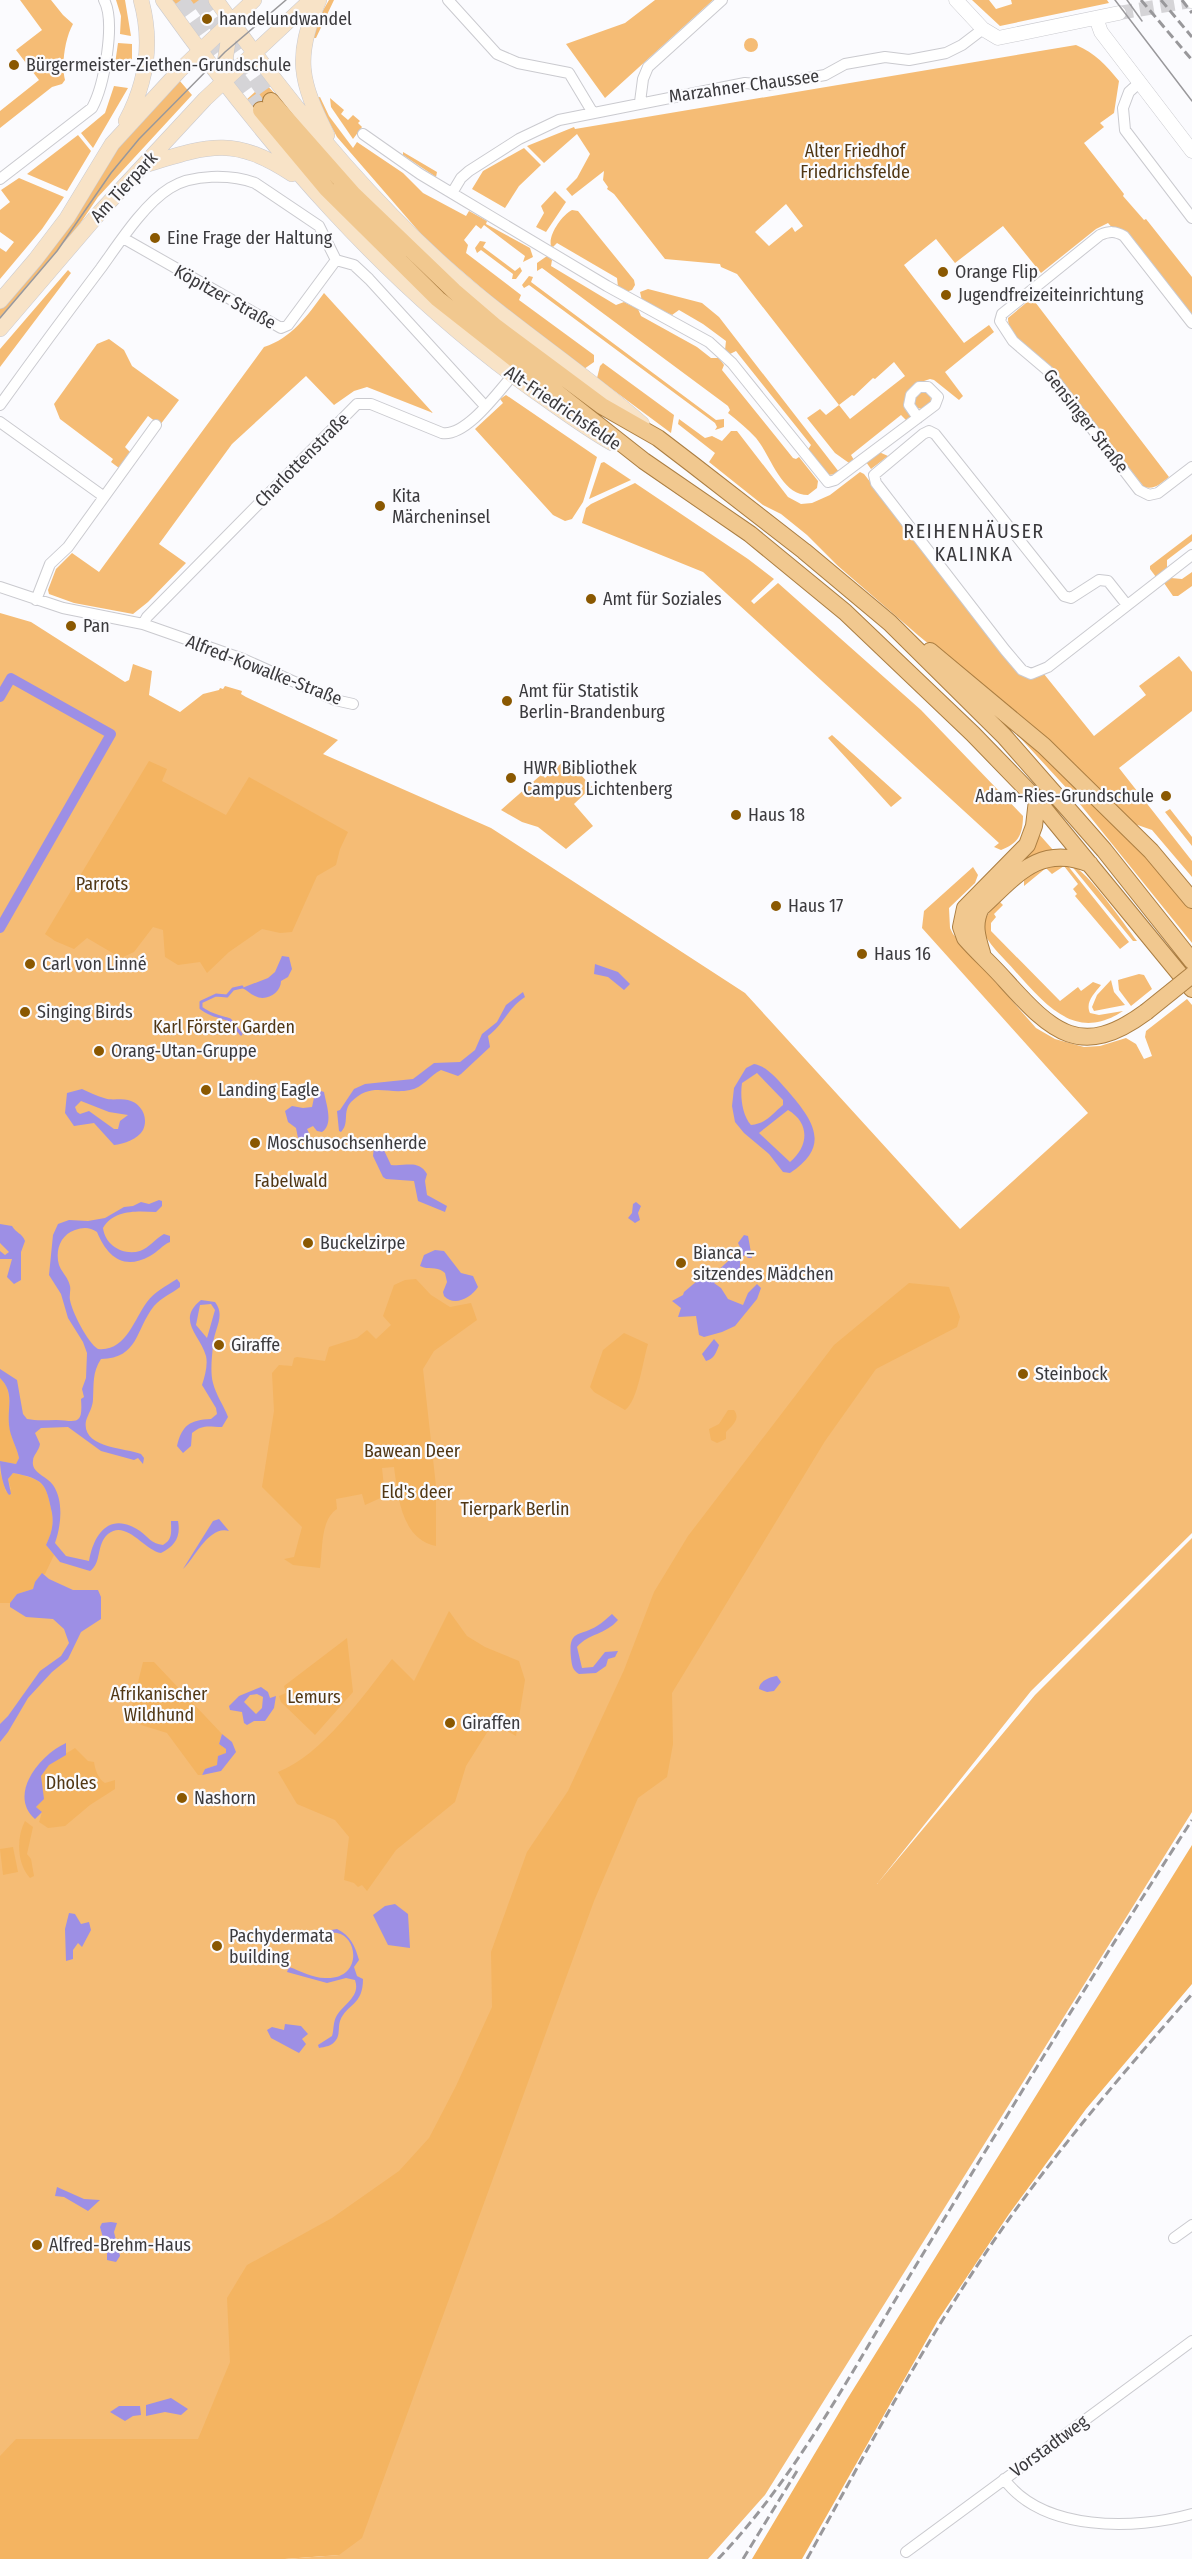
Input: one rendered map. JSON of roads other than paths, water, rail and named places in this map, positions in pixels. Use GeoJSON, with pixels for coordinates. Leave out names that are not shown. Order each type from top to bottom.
{"type":"FeatureCollection","features":[{"type":"Feature","properties":{"kind":"main road"},"geometry":{"type":"LineString","coordinates":[[112,144],[135,103],[147,66],[147,26],[141,0]]}},
{"type":"Feature","properties":{"kind":"main road","name":"Alt-Friedrichsfelde"},"geometry":{"type":"LineString","coordinates":[[163,0],[222,82],[303,182],[445,321],[513,375],[588,429],[644,461]]}},
{"type":"Feature","properties":{"kind":"main road","name":"Alt-Friedrichsfelde"},"geometry":{"type":"LineString","coordinates":[[216,0],[254,52],[336,154],[410,232],[467,286],[611,397],[658,438]]}},
{"type":"Feature","properties":{"kind":"main road","name":"Am Tierpark"},"geometry":{"type":"LineString","coordinates":[[0,301],[35,260],[66,218],[112,144],[200,51],[254,0]]}},
{"type":"Feature","properties":{"kind":"main road","name":"Am Tierpark"},"geometry":{"type":"LineString","coordinates":[[0,329],[100,211],[222,82],[311,0]]}},
{"type":"Feature","properties":{"kind":"main road"},"geometry":{"type":"LineString","coordinates":[[319,0],[304,43],[305,82],[314,111],[336,154]]}},
{"type":"Feature","properties":{"kind":"main road"},"geometry":{"type":"LineString","coordinates":[[222,82],[231,21]]}},
{"type":"Feature","properties":{"kind":"main road"},"geometry":{"type":"LineString","coordinates":[[200,51],[254,52]]}},
{"type":"Feature","properties":{"kind":"main road","name":"Alt-Friedrichsfelde"},"geometry":{"type":"LineString","coordinates":[[644,461],[438,299],[327,189],[266,106],[454,291],[505,334],[602,406],[658,438]]}},
{"type":"Feature","properties":{"kind":"main road"},"geometry":{"type":"LineString","coordinates":[[145,165],[198,148],[237,148],[271,161],[303,182]]}},
{"type":"Feature","properties":{"kind":"main road"},"geometry":{"type":"LineString","coordinates":[[658,438],[804,551],[890,622],[943,660],[1044,746],[1151,851],[1192,900]]}},
{"type":"Feature","properties":{"kind":"main road"},"geometry":{"type":"LineString","coordinates":[[644,461],[750,534],[845,612],[973,734],[1036,800],[1091,864],[1192,989]]}},
{"type":"Feature","properties":{"kind":"main road"},"geometry":{"type":"LineString","coordinates":[[890,622],[1012,745],[1104,850],[1192,961]]}},
{"type":"Feature","properties":{"kind":"main road"},"geometry":{"type":"LineString","coordinates":[[1036,800],[1036,818],[1032,836],[1027,845],[969,903],[962,915],[961,927],[965,938],[1037,1015],[1058,1029],[1075,1035],[1099,1035],[1111,1032],[1136,1019],[1192,975]]}},
{"type":"Feature","properties":{"kind":"main road"},"geometry":{"type":"LineString","coordinates":[[984,956],[976,935],[976,918],[981,908],[1033,862],[1051,858],[1078,859],[1091,864]]}},
{"type":"Feature","properties":{"kind":"street"},"geometry":{"type":"LineString","coordinates":[[0,179],[92,108],[97,98],[110,36],[110,15],[104,0]]}},
{"type":"Feature","properties":{"kind":"street"},"geometry":{"type":"LineString","coordinates":[[448,0],[497,54],[518,63],[569,73],[593,113]]}},
{"type":"Feature","properties":{"kind":"street"},"geometry":{"type":"LineString","coordinates":[[640,102],[643,79],[648,67],[722,0]]}},
{"type":"Feature","properties":{"kind":"street"},"geometry":{"type":"LineString","coordinates":[[956,0],[983,29],[994,37],[1003,38],[1119,13]]}},
{"type":"Feature","properties":{"kind":"street"},"geometry":{"type":"LineString","coordinates":[[1096,18],[1101,32],[1192,151]]}},
{"type":"Feature","properties":{"kind":"street","name":"Marzahner Chaussee"},"geometry":{"type":"LineString","coordinates":[[452,193],[461,178],[469,171],[519,139],[560,120],[640,102],[745,83],[768,85],[825,75],[845,64],[885,57],[909,60],[946,53],[962,45],[983,29]]}},
{"type":"Feature","properties":{"kind":"street"},"geometry":{"type":"LineString","coordinates":[[1139,83],[1129,92],[1123,108],[1122,119],[1125,130],[1192,218]]}},
{"type":"Feature","properties":{"kind":"street"},"geometry":{"type":"LineString","coordinates":[[363,134],[452,193],[624,296],[691,330],[709,342],[732,363],[828,482],[835,480],[918,418]]}},
{"type":"Feature","properties":{"kind":"street","name":"Am Tierpark"},"geometry":{"type":"LineString","coordinates":[[0,405],[123,238],[161,194],[180,183],[217,177],[243,178],[255,183],[319,226],[336,260]]}},
{"type":"Feature","properties":{"kind":"street","name":"Gensinger Straße"},"geometry":{"type":"LineString","coordinates":[[1192,323],[1124,236],[1118,232],[1108,231],[1002,314],[1000,321],[1013,342],[1047,370],[1139,490],[1149,495],[1158,493],[1192,467]]}},
{"type":"Feature","properties":{"kind":"street","name":"Köpitzer Straße"},"geometry":{"type":"LineString","coordinates":[[123,238],[280,328],[288,325],[336,260]]}},
{"type":"Feature","properties":{"kind":"street"},"geometry":{"type":"LineString","coordinates":[[336,260],[354,266],[369,279],[485,406]]}},
{"type":"Feature","properties":{"kind":"street","name":"Charlottenstraße"},"geometry":{"type":"LineString","coordinates":[[143,624],[147,617],[357,405],[371,404],[446,434],[462,429],[513,375]]}},
{"type":"Feature","properties":{"kind":"street"},"geometry":{"type":"LineString","coordinates":[[0,422],[103,496]]}},
{"type":"Feature","properties":{"kind":"street"},"geometry":{"type":"LineString","coordinates":[[36,600],[50,564],[68,547],[156,425]]}},
{"type":"Feature","properties":{"kind":"street"},"geometry":{"type":"LineString","coordinates":[[1127,605],[1108,581],[1099,580],[1071,598],[1064,596],[935,434],[929,431],[923,434],[874,475],[876,483],[1022,670],[1031,674],[1042,670],[1127,605],[1146,590],[1192,555]]}},
{"type":"Feature","properties":{"kind":"street","name":"Alfred-Kowalke-Straße"},"geometry":{"type":"LineString","coordinates":[[0,587],[63,608],[143,624],[243,659],[334,700],[353,704]]}},
{"type":"Feature","properties":{"kind":"street"},"geometry":{"type":"LineString","coordinates":[[1174,2238],[1192,2225]]}},
{"type":"Feature","properties":{"kind":"street","name":"Vorstadtweg"},"geometry":{"type":"LineString","coordinates":[[906,2552],[1192,2340]]}},
{"type":"Feature","properties":{"kind":"street"},"geometry":{"type":"LineString","coordinates":[[1004,2479],[1020,2497],[1048,2511],[1083,2521],[1116,2525],[1173,2519],[1192,2514]]}},
{"type":"Feature","properties":{"kind":"waterway"},"geometry":{"type":"LineString","coordinates":[[0,697],[11,678],[111,734],[0,928]]}},
{"type":"Feature","properties":{"kind":"waterway"},"geometry":{"type":"LineString","coordinates":[[241,1034],[230,1020],[201,1008],[201,1002],[216,995],[227,996],[233,989],[242,987]]}},
{"type":"Feature","properties":{"kind":"tunnel"},"geometry":{"type":"LineString","coordinates":[[181,0],[261,110]]}},
{"type":"Feature","properties":{"kind":"tunnel"},"geometry":{"type":"LineString","coordinates":[[199,0],[271,101]]}},
{"type":"Feature","properties":{"kind":"tunnel"},"geometry":{"type":"LineString","coordinates":[[1119,13],[1191,1]]}},
{"type":"Feature","properties":{"kind":"tram line"},"geometry":{"type":"LineString","coordinates":[[0,318],[57,251],[111,173],[139,139],[225,52],[286,0]]}},
{"type":"Feature","properties":{"kind":"tram line"},"geometry":{"type":"LineString","coordinates":[[1115,0],[1192,101]]}},
{"type":"Feature","properties":{"kind":"tram line"},"geometry":{"type":"LineString","coordinates":[[1127,0],[1142,21]]}},
{"type":"Feature","properties":{"kind":"railway"},"geometry":{"type":"LineString","coordinates":[[1141,0],[1192,60]]}},
{"type":"Feature","properties":{"kind":"railway"},"geometry":{"type":"LineString","coordinates":[[1161,0],[1192,37]]}},
{"type":"Feature","properties":{"kind":"railway"},"geometry":{"type":"LineString","coordinates":[[1182,0],[1192,13]]}},
{"type":"Feature","properties":{"kind":"railway"},"geometry":{"type":"LineString","coordinates":[[718,2559],[774,2492],[824,2419],[1052,2042],[1192,1820]]}},
{"type":"Feature","properties":{"kind":"railway"},"geometry":{"type":"LineString","coordinates":[[807,2559],[905,2382],[985,2254],[1078,2128],[1192,1994]]}},
{"type":"Feature","properties":{"kind":"railway"},"geometry":{"type":"LineString","coordinates":[[743,2559],[797,2471]]}},
{"type":"Feature","properties":{"kind":"place","name":"handelundwandel"},"geometry":{"type":"Point","coordinates":[207,19]}},
{"type":"Feature","properties":{"kind":"place","name":"Bürgermeister-Ziethen-Grundschule"},"geometry":{"type":"Point","coordinates":[14,65]}},
{"type":"Feature","properties":{"kind":"place","name":"Eine Frage der Haltung"},"geometry":{"type":"Point","coordinates":[155,238]}},
{"type":"Feature","properties":{"kind":"place","name":"Orange Flip"},"geometry":{"type":"Point","coordinates":[943,272]}},
{"type":"Feature","properties":{"kind":"place","name":"Jugendfreizeiteinrichtung"},"geometry":{"type":"Point","coordinates":[946,295]}},
{"type":"Feature","properties":{"kind":"place","name":"Kita Märcheninsel"},"geometry":{"type":"Point","coordinates":[380,506]}},
{"type":"Feature","properties":{"kind":"place","name":"Amt für Soziales"},"geometry":{"type":"Point","coordinates":[591,599]}},
{"type":"Feature","properties":{"kind":"place","name":"Pan"},"geometry":{"type":"Point","coordinates":[71,626]}},
{"type":"Feature","properties":{"kind":"place","name":"Amt für Statistik Berlin-Brandenburg"},"geometry":{"type":"Point","coordinates":[507,701]}},
{"type":"Feature","properties":{"kind":"place","name":"HWR Bibliothek Campus Lichtenberg"},"geometry":{"type":"Point","coordinates":[511,778]}},
{"type":"Feature","properties":{"kind":"place","name":"Adam-Ries-Grundschule"},"geometry":{"type":"Point","coordinates":[1166,796]}},
{"type":"Feature","properties":{"kind":"place","name":"Haus 18"},"geometry":{"type":"Point","coordinates":[736,815]}},
{"type":"Feature","properties":{"kind":"place","name":"Haus 17"},"geometry":{"type":"Point","coordinates":[776,906]}},
{"type":"Feature","properties":{"kind":"place","name":"Haus 16"},"geometry":{"type":"Point","coordinates":[862,954]}},
{"type":"Feature","properties":{"kind":"place","name":"Carl von Linné"},"geometry":{"type":"Point","coordinates":[30,964]}},
{"type":"Feature","properties":{"kind":"place","name":"Singing Birds"},"geometry":{"type":"Point","coordinates":[25,1012]}},
{"type":"Feature","properties":{"kind":"place","name":"Orang-Utan-Gruppe"},"geometry":{"type":"Point","coordinates":[99,1051]}},
{"type":"Feature","properties":{"kind":"place","name":"Landing Eagle"},"geometry":{"type":"Point","coordinates":[206,1090]}},
{"type":"Feature","properties":{"kind":"place","name":"Moschusochsenherde"},"geometry":{"type":"Point","coordinates":[255,1143]}},
{"type":"Feature","properties":{"kind":"place","name":"Buckelzirpe"},"geometry":{"type":"Point","coordinates":[308,1243]}},
{"type":"Feature","properties":{"kind":"place","name":"Bianca – sitzendes Mädchen"},"geometry":{"type":"Point","coordinates":[681,1263]}},
{"type":"Feature","properties":{"kind":"place","name":"Giraffe"},"geometry":{"type":"Point","coordinates":[219,1345]}},
{"type":"Feature","properties":{"kind":"place","name":"Steinbock"},"geometry":{"type":"Point","coordinates":[1023,1374]}},
{"type":"Feature","properties":{"kind":"place","name":"Giraffen"},"geometry":{"type":"Point","coordinates":[450,1723]}},
{"type":"Feature","properties":{"kind":"place","name":"Nashorn"},"geometry":{"type":"Point","coordinates":[182,1798]}},
{"type":"Feature","properties":{"kind":"place","name":"Pachydermata building"},"geometry":{"type":"Point","coordinates":[217,1946]}},
{"type":"Feature","properties":{"kind":"place","name":"Alfred-Brehm-Haus"},"geometry":{"type":"Point","coordinates":[37,2245]}},
{"type":"Feature","properties":{"kind":"district","name":"REIHENHÄUSER KALINKA"},"geometry":{"type":"Point","coordinates":[974,542]}},
{"type":"Feature","properties":{"kind":"park label","name":"Alter Friedhof Friedrichsfelde"},"geometry":{"type":"Point","coordinates":[855,161]}},
{"type":"Feature","properties":{"kind":"park label","name":"Parrots"},"geometry":{"type":"Point","coordinates":[102,884]}},
{"type":"Feature","properties":{"kind":"park label","name":"Karl Förster Garden"},"geometry":{"type":"Point","coordinates":[224,1027]}},
{"type":"Feature","properties":{"kind":"park label","name":"Fabelwald"},"geometry":{"type":"Point","coordinates":[291,1181]}},
{"type":"Feature","properties":{"kind":"park label","name":"Bawean Deer"},"geometry":{"type":"Point","coordinates":[412,1451]}},
{"type":"Feature","properties":{"kind":"park label","name":"Eld's deer"},"geometry":{"type":"Point","coordinates":[417,1492]}},
{"type":"Feature","properties":{"kind":"park label","name":"Tierpark Berlin"},"geometry":{"type":"Point","coordinates":[515,1509]}},
{"type":"Feature","properties":{"kind":"park label","name":"Lemurs"},"geometry":{"type":"Point","coordinates":[314,1697]}},
{"type":"Feature","properties":{"kind":"park label","name":"Afrikanischer Wildhund"},"geometry":{"type":"Point","coordinates":[159,1704]}},
{"type":"Feature","properties":{"kind":"park label","name":"Dholes"},"geometry":{"type":"Point","coordinates":[71,1783]}}]}
